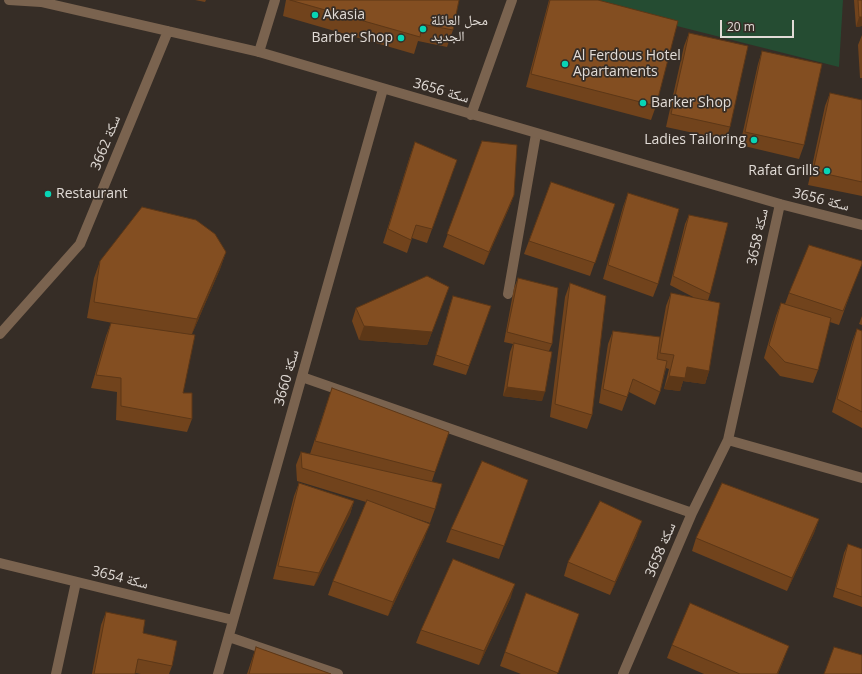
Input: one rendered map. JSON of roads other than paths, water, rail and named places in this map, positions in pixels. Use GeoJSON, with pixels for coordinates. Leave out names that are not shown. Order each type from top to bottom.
{"type":"FeatureCollection","features":[{"type":"Feature","properties":{"kind":"street","name":"سكة 3656"},"geometry":{"type":"LineString","coordinates":[[9,0],[41,2],[259,52],[536,134],[780,204],[862,225]]}},
{"type":"Feature","properties":{"kind":"street"},"geometry":{"type":"LineString","coordinates":[[259,52],[275,0]]}},
{"type":"Feature","properties":{"kind":"street"},"geometry":{"type":"LineString","coordinates":[[471,115],[512,0]]}},
{"type":"Feature","properties":{"kind":"street","name":"سكة 3662"},"geometry":{"type":"LineString","coordinates":[[0,334],[80,244],[168,31]]}},
{"type":"Feature","properties":{"kind":"street","name":"سكة 3660"},"geometry":{"type":"LineString","coordinates":[[218,674],[383,88]]}},
{"type":"Feature","properties":{"kind":"street"},"geometry":{"type":"LineString","coordinates":[[508,294],[536,134]]}},
{"type":"Feature","properties":{"kind":"street","name":"سكة 3658"},"geometry":{"type":"LineString","coordinates":[[623,674],[692,513],[728,440],[780,204]]}},
{"type":"Feature","properties":{"kind":"street"},"geometry":{"type":"LineString","coordinates":[[302,377],[692,513]]}},
{"type":"Feature","properties":{"kind":"street"},"geometry":{"type":"LineString","coordinates":[[728,440],[862,478]]}},
{"type":"Feature","properties":{"kind":"street","name":"سكة 3654"},"geometry":{"type":"LineString","coordinates":[[0,563],[233,620]]}},
{"type":"Feature","properties":{"kind":"street"},"geometry":{"type":"LineString","coordinates":[[56,674],[76,582]]}},
{"type":"Feature","properties":{"kind":"street"},"geometry":{"type":"LineString","coordinates":[[228,637],[338,674]]}},
{"type":"Feature","properties":{"kind":"place","name":"Akasia"},"geometry":{"type":"Point","coordinates":[315,15]}},
{"type":"Feature","properties":{"kind":"place","name":"محل العائلة الجديد"},"geometry":{"type":"Point","coordinates":[423,29]}},
{"type":"Feature","properties":{"kind":"place","name":"Barber Shop"},"geometry":{"type":"Point","coordinates":[401,38]}},
{"type":"Feature","properties":{"kind":"place","name":"Al Ferdous Hotel Apartaments"},"geometry":{"type":"Point","coordinates":[565,64]}},
{"type":"Feature","properties":{"kind":"place","name":"Barker Shop"},"geometry":{"type":"Point","coordinates":[643,103]}},
{"type":"Feature","properties":{"kind":"place","name":"Ladies Tailoring"},"geometry":{"type":"Point","coordinates":[754,140]}},
{"type":"Feature","properties":{"kind":"place","name":"Rafat Grills"},"geometry":{"type":"Point","coordinates":[827,171]}},
{"type":"Feature","properties":{"kind":"place","name":"Restaurant"},"geometry":{"type":"Point","coordinates":[48,194]}}]}
